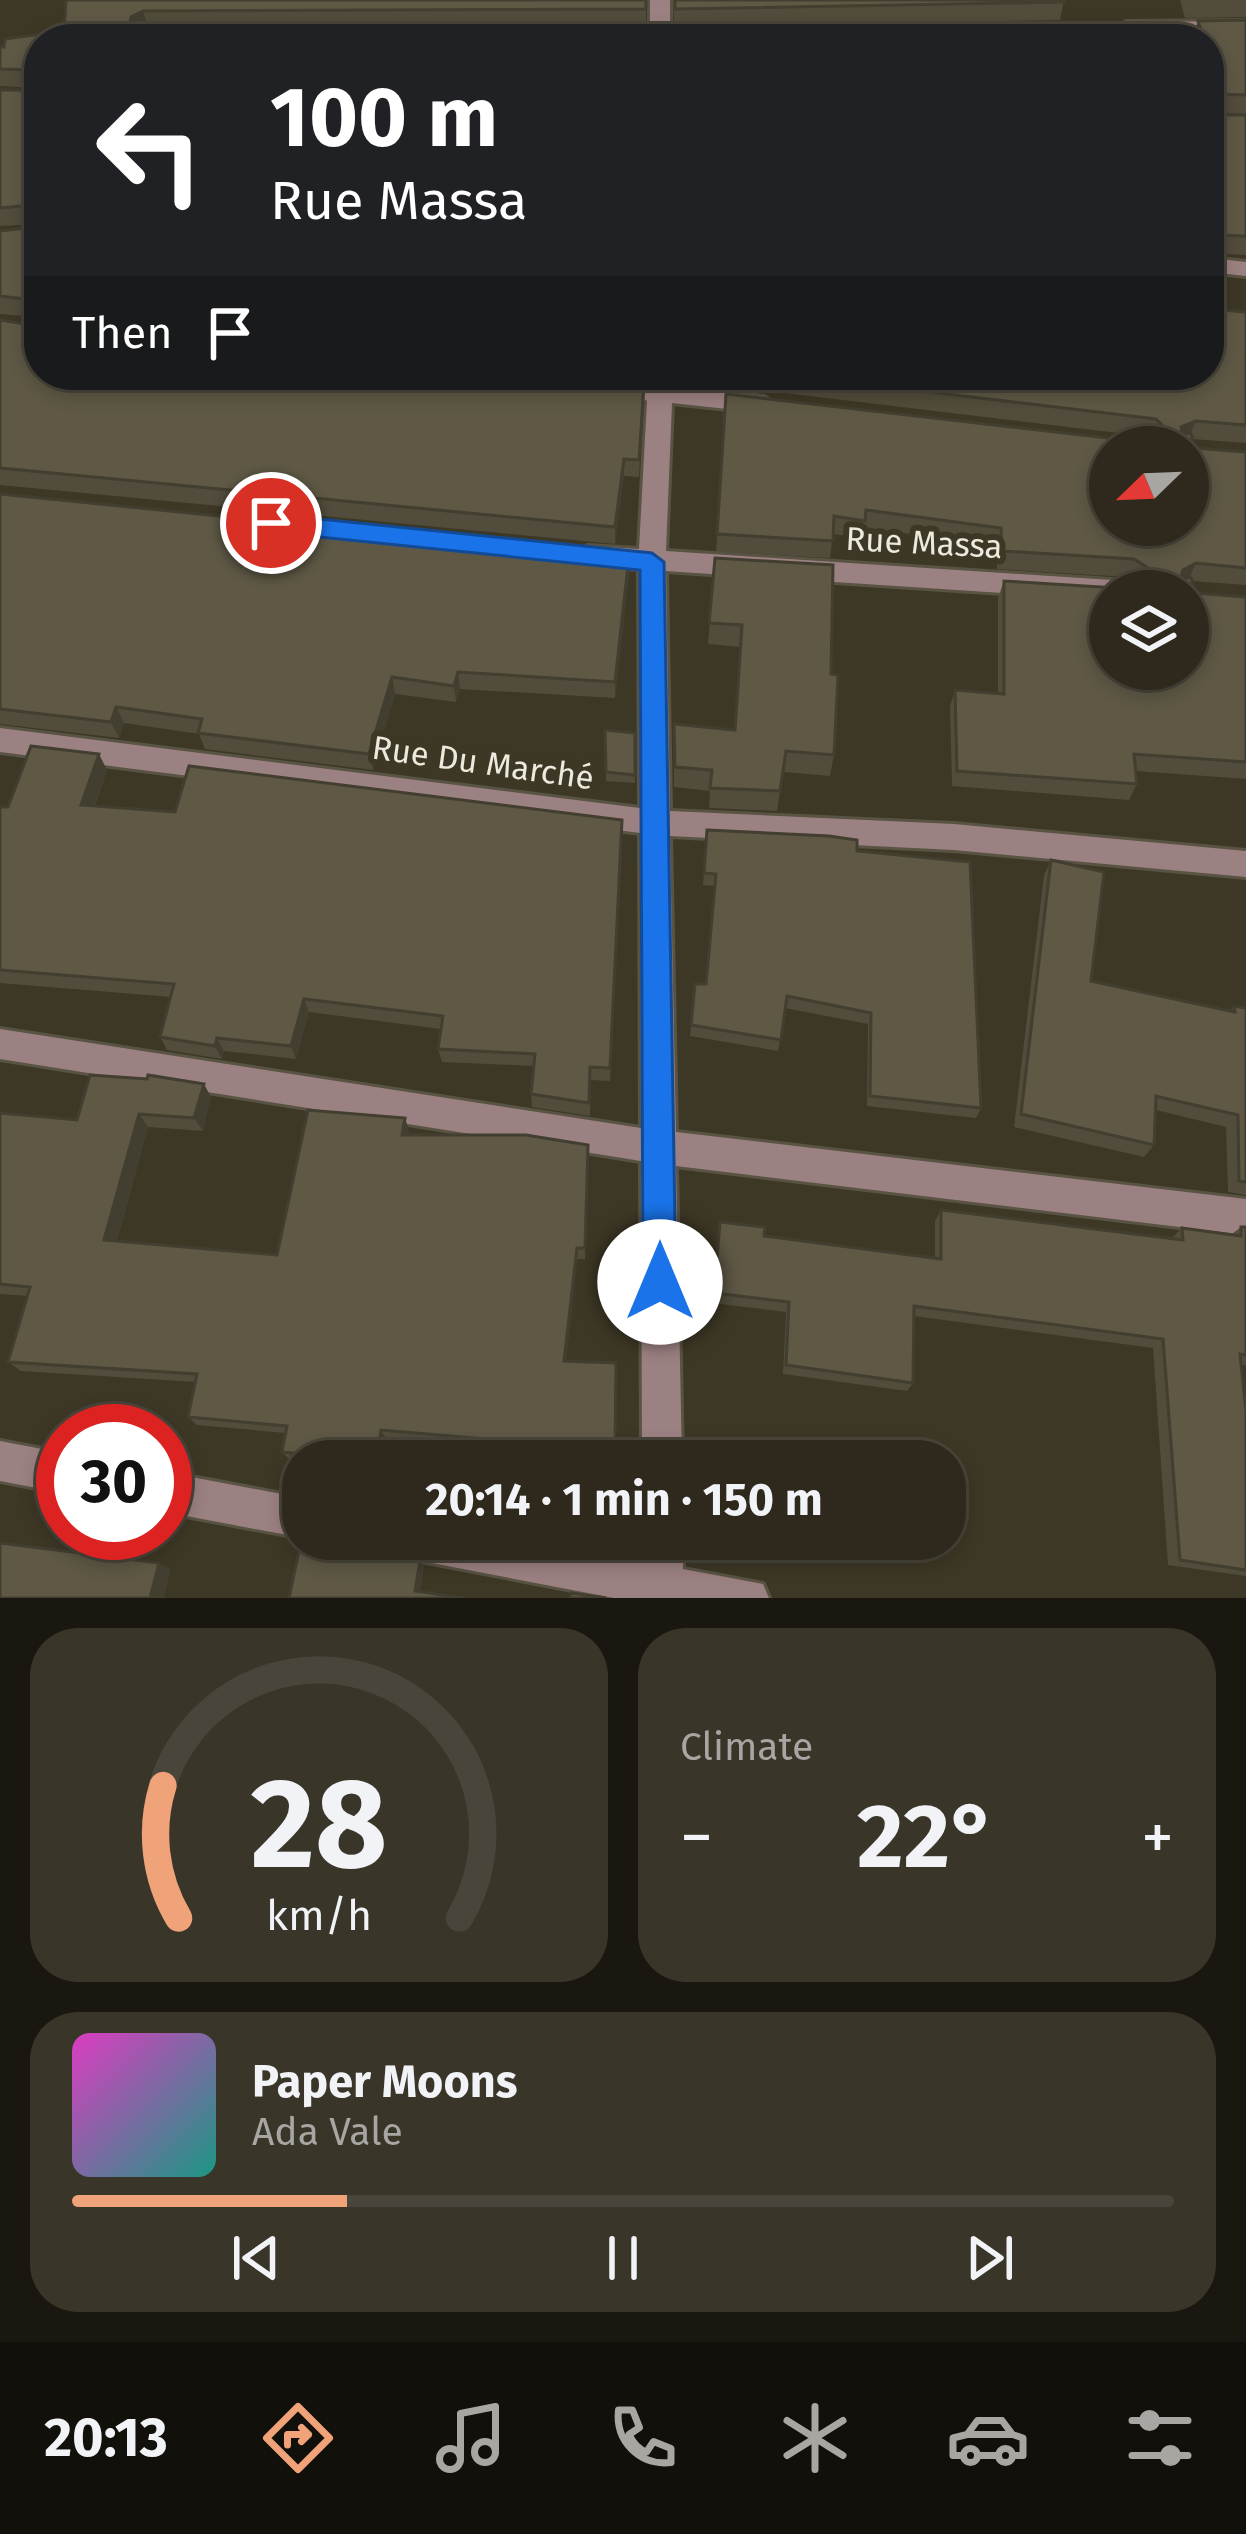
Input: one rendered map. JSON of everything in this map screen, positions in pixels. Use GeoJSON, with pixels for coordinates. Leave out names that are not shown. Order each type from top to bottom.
{"type":"FeatureCollection","features":[{"type":"Feature","properties":{"kind":"street"},"geometry":{"type":"LineString","coordinates":[[660,390],[652,562],[662,1440]]}},
{"type":"Feature","properties":{"kind":"street"},"geometry":{"type":"LineString","coordinates":[[693,390],[797,409]]}},
{"type":"Feature","properties":{"kind":"street","name":"Rue Massa"},"geometry":{"type":"LineString","coordinates":[[557,552],[1089,589]]}},
{"type":"Feature","properties":{"kind":"street","name":"Rue Du Marché"},"geometry":{"type":"LineString","coordinates":[[0,740],[657,823],[954,837],[1246,864]]}},
{"type":"Feature","properties":{"kind":"street"},"geometry":{"type":"LineString","coordinates":[[0,1044],[658,1147],[1246,1216]]}},
{"type":"Feature","properties":{"kind":"street"},"geometry":{"type":"LineString","coordinates":[[0,1461],[36,1468]]}},
{"type":"Feature","properties":{"kind":"street"},"geometry":{"type":"LineString","coordinates":[[192,1497],[282,1514]]}},
{"type":"Feature","properties":{"kind":"street"},"geometry":{"type":"LineString","coordinates":[[509,1560],[663,1593],[749,1598]]}},
{"type":"Feature","properties":{"kind":"street"},"geometry":{"type":"LineString","coordinates":[[663,1560],[663,1593]]}},
{"type":"Feature","properties":{"kind":"building"},"geometry":{"type":"Polygon","coordinates":[[[66,0],[646,0],[646,9],[143,11],[131,17],[130,24],[64,24],[66,0]]]}},
{"type":"Feature","properties":{"kind":"building"},"geometry":{"type":"Polygon","coordinates":[[[675,0],[1064,0],[1065,2],[675,9],[675,0]]]}},
{"type":"Feature","properties":{"kind":"building"},"geometry":{"type":"Polygon","coordinates":[[[1246,20],[1246,95],[1224,94],[1224,24],[1198,21],[1246,20]]]}},
{"type":"Feature","properties":{"kind":"building"},"geometry":{"type":"Polygon","coordinates":[[[24,36],[24,70],[0,69],[0,47],[5,39],[24,36]]]}},
{"type":"Feature","properties":{"kind":"building"},"geometry":{"type":"Polygon","coordinates":[[[0,90],[24,90],[24,206],[0,208],[0,90]]]}},
{"type":"Feature","properties":{"kind":"building"},"geometry":{"type":"Polygon","coordinates":[[[1224,115],[1246,115],[1246,236],[1224,235],[1224,115]]]}},
{"type":"Feature","properties":{"kind":"building"},"geometry":{"type":"Polygon","coordinates":[[[24,228],[24,299],[0,296],[0,231],[24,228]]]}},
{"type":"Feature","properties":{"kind":"building"},"geometry":{"type":"Polygon","coordinates":[[[1224,310],[1246,312],[1246,425],[1196,421],[1163,426],[1156,419],[913,390],[1224,390],[1224,310]]]}},
{"type":"Feature","properties":{"kind":"building"},"geometry":{"type":"Polygon","coordinates":[[[0,320],[24,324],[24,390],[644,390],[639,460],[624,459],[615,527],[0,468],[0,320]]]}},
{"type":"Feature","properties":{"kind":"building"},"geometry":{"type":"Polygon","coordinates":[[[726,394],[1089,436],[1089,546],[1209,546],[1209,449],[1246,452],[1246,568],[1196,563],[1183,570],[1151,570],[1134,559],[1002,551],[1001,528],[866,510],[865,521],[834,516],[833,541],[717,534],[726,394]]]}},
{"type":"Feature","properties":{"kind":"building"},"geometry":{"type":"Polygon","coordinates":[[[0,494],[629,557],[615,682],[458,672],[454,686],[392,677],[369,754],[198,733],[202,719],[116,707],[111,722],[0,709],[0,494]]]}},
{"type":"Feature","properties":{"kind":"building"},"geometry":{"type":"Polygon","coordinates":[[[715,558],[833,565],[831,674],[838,675],[834,755],[786,751],[780,791],[710,788],[712,770],[675,767],[674,724],[735,730],[742,625],[709,623],[715,558]]]}},
{"type":"Feature","properties":{"kind":"building"},"geometry":{"type":"Polygon","coordinates":[[[1004,581],[1089,586],[1089,690],[1209,690],[1209,594],[1246,597],[1246,762],[1134,754],[1137,784],[957,771],[955,690],[1004,694],[1004,581]]]}},
{"type":"Feature","properties":{"kind":"building"},"geometry":{"type":"Polygon","coordinates":[[[605,730],[635,733],[635,775],[606,772],[605,730]]]}},
{"type":"Feature","properties":{"kind":"building"},"geometry":{"type":"Polygon","coordinates":[[[31,746],[99,754],[81,805],[175,812],[189,766],[622,820],[610,1068],[590,1067],[589,1103],[531,1094],[535,1054],[438,1049],[443,1016],[304,999],[291,1046],[217,1038],[215,1046],[160,1037],[174,984],[0,970],[0,807],[8,807],[31,746]]]}},
{"type":"Feature","properties":{"kind":"building"},"geometry":{"type":"Polygon","coordinates":[[[707,830],[829,836],[857,840],[857,851],[970,862],[981,1108],[870,1096],[871,1013],[787,996],[781,1040],[691,1025],[695,984],[706,984],[716,874],[704,873],[707,830]]]}},
{"type":"Feature","properties":{"kind":"building"},"geometry":{"type":"Polygon","coordinates":[[[1051,860],[1104,872],[1091,981],[1235,1012],[1234,1006],[1246,1008],[1246,1182],[1239,1181],[1238,1115],[1156,1096],[1154,1145],[1021,1114],[1051,860]]]}},
{"type":"Feature","properties":{"kind":"building"},"geometry":{"type":"Polygon","coordinates":[[[90,1075],[147,1079],[148,1075],[204,1084],[194,1118],[139,1114],[104,1240],[277,1255],[308,1110],[405,1118],[402,1135],[526,1135],[588,1145],[585,1248],[577,1248],[564,1361],[616,1363],[615,1440],[498,1440],[381,1430],[379,1440],[284,1440],[287,1426],[192,1417],[197,1374],[8,1362],[30,1287],[0,1284],[0,1113],[77,1120],[90,1075]]]}},
{"type":"Feature","properties":{"kind":"building"},"geometry":{"type":"Polygon","coordinates":[[[941,1210],[1183,1240],[1182,1228],[1241,1236],[1241,1227],[1246,1227],[1246,1355],[1240,1354],[1246,1411],[1246,1570],[1180,1560],[1163,1339],[914,1306],[913,1383],[786,1365],[789,1302],[714,1293],[720,1222],[765,1227],[764,1236],[941,1259],[941,1210]]]}},
{"type":"Feature","properties":{"kind":"building"},"geometry":{"type":"Polygon","coordinates":[[[0,1543],[36,1548],[36,1560],[159,1563],[150,1598],[0,1598],[0,1543]]]}},
{"type":"Feature","properties":{"kind":"building"},"geometry":{"type":"Polygon","coordinates":[[[297,1560],[417,1560],[415,1591],[464,1598],[289,1598],[297,1560]]]}},
{"type":"Feature","properties":{"kind":"route"},"geometry":{"type":"LineString","coordinates":[[271,523],[652,562],[660,1282]]}}]}
